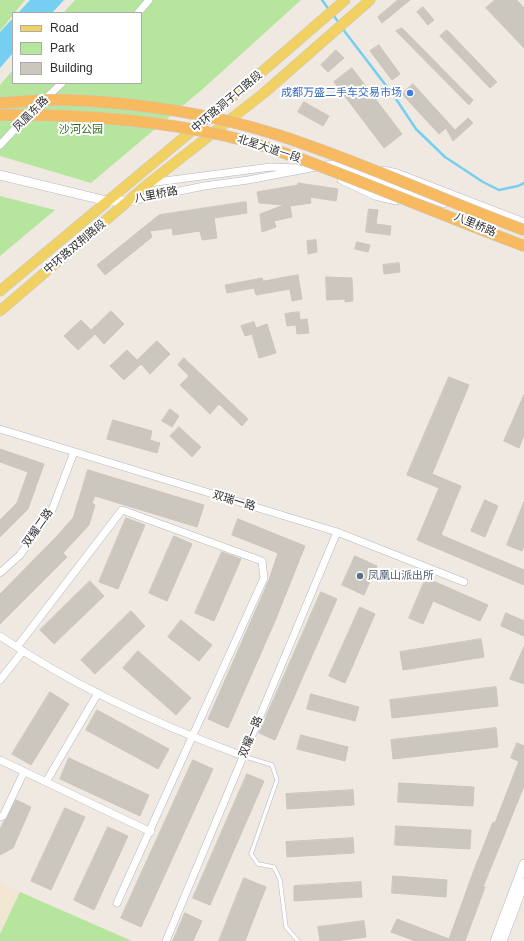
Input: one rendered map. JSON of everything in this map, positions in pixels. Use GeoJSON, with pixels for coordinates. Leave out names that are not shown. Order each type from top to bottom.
{"type":"FeatureCollection","features":[{"type":"Feature","properties":{"kind":"highway","name":"北星大道一段"},"geometry":{"type":"LineString","coordinates":[[0,103],[65,100],[102,102],[162,109],[243,125],[278,135],[337,156],[524,230]]}},
{"type":"Feature","properties":{"kind":"highway","name":"北星大道一段"},"geometry":{"type":"LineString","coordinates":[[0,114],[44,114],[133,120],[168,124],[226,136],[267,147],[323,167],[524,246]]}},
{"type":"Feature","properties":{"kind":"main road","name":"中环路洞子口路段"},"geometry":{"type":"LineString","coordinates":[[107,201],[249,83],[345,0]]}},
{"type":"Feature","properties":{"kind":"main road","name":"中环路洞子口路段"},"geometry":{"type":"LineString","coordinates":[[149,183],[264,93],[370,0]]}},
{"type":"Feature","properties":{"kind":"main road","name":"八里桥路"},"geometry":{"type":"LineString","coordinates":[[0,175],[107,201],[130,201]]}},
{"type":"Feature","properties":{"kind":"main road","name":"中环路双荆路段"},"geometry":{"type":"LineString","coordinates":[[0,310],[130,201],[149,183]]}},
{"type":"Feature","properties":{"kind":"main road","name":"中环路双荆路段"},"geometry":{"type":"LineString","coordinates":[[0,291],[107,201]]}},
{"type":"Feature","properties":{"kind":"main road"},"geometry":{"type":"LineString","coordinates":[[495,941],[524,864]]}},
{"type":"Feature","properties":{"kind":"main road"},"geometry":{"type":"LineString","coordinates":[[502,941],[524,883]]}},
{"type":"Feature","properties":{"kind":"street"},"geometry":{"type":"LineString","coordinates":[[139,12],[149,0]]}},
{"type":"Feature","properties":{"kind":"street","name":"凤凰东路"},"geometry":{"type":"LineString","coordinates":[[0,145],[26,117],[61,84]]}},
{"type":"Feature","properties":{"kind":"street","name":"八里桥路"},"geometry":{"type":"LineString","coordinates":[[130,201],[204,186],[248,180],[337,163],[372,167],[397,173],[524,222]]}},
{"type":"Feature","properties":{"kind":"street","name":"八里桥路"},"geometry":{"type":"LineString","coordinates":[[149,183],[271,167],[338,168],[355,172],[524,234]]}},
{"type":"Feature","properties":{"kind":"street","name":"八里桥路"},"geometry":{"type":"LineString","coordinates":[[313,168],[376,196],[445,212],[524,246]]}},
{"type":"Feature","properties":{"kind":"street","name":"双瑞一路"},"geometry":{"type":"LineString","coordinates":[[0,429],[337,532],[464,582]]}},
{"type":"Feature","properties":{"kind":"street","name":"双耀二路"},"geometry":{"type":"LineString","coordinates":[[0,573],[20,555],[52,510],[74,452]]}},
{"type":"Feature","properties":{"kind":"street"},"geometry":{"type":"LineString","coordinates":[[0,680],[20,649],[122,510],[262,561],[264,578],[151,832],[117,903]]}},
{"type":"Feature","properties":{"kind":"street","name":"双耀一路"},"geometry":{"type":"LineString","coordinates":[[166,941],[337,532]]}},
{"type":"Feature","properties":{"kind":"street"},"geometry":{"type":"LineString","coordinates":[[0,636],[98,693],[193,738],[243,756]]}},
{"type":"Feature","properties":{"kind":"street"},"geometry":{"type":"LineString","coordinates":[[46,782],[98,693]]}},
{"type":"Feature","properties":{"kind":"street"},"geometry":{"type":"LineString","coordinates":[[0,760],[151,832]]}},
{"type":"Feature","properties":{"kind":"street"},"geometry":{"type":"LineString","coordinates":[[0,817],[3,816],[24,772]]}},
{"type":"Feature","properties":{"kind":"lane"},"geometry":{"type":"LineString","coordinates":[[243,756],[272,765],[278,780],[251,854],[258,864],[274,867],[280,880],[286,927],[298,941]]}},
{"type":"Feature","properties":{"kind":"shaded area"},"geometry":{"type":"Polygon","coordinates":[[[0,883],[20,892],[0,934],[0,883]]]}},
{"type":"Feature","properties":{"kind":"green space"},"geometry":{"type":"Polygon","coordinates":[[[0,0],[25,0],[15,12],[12,12],[12,16],[0,31],[0,0]]]}},
{"type":"Feature","properties":{"kind":"green space","name":"沙河公园"},"geometry":{"type":"Polygon","coordinates":[[[75,0],[301,0],[205,87],[91,183],[0,156],[0,85],[12,71],[12,84],[142,84],[142,12],[64,12],[75,0]]]}},
{"type":"Feature","properties":{"kind":"green space"},"geometry":{"type":"Polygon","coordinates":[[[0,196],[55,210],[0,256],[0,196]]]}},
{"type":"Feature","properties":{"kind":"green space"},"geometry":{"type":"Polygon","coordinates":[[[20,892],[132,941],[0,941],[0,934],[20,892]]]}},
{"type":"Feature","properties":{"kind":"water"},"geometry":{"type":"Polygon","coordinates":[[[30,0],[64,0],[53,12],[19,12],[30,0]]]}},
{"type":"Feature","properties":{"kind":"water"},"geometry":{"type":"Polygon","coordinates":[[[12,19],[12,54],[0,68],[0,32],[12,19]]]}},
{"type":"Feature","properties":{"kind":"building"},"geometry":{"type":"Polygon","coordinates":[[[398,0],[410,0],[382,23],[378,17],[398,0]]]}},
{"type":"Feature","properties":{"kind":"building"},"geometry":{"type":"Polygon","coordinates":[[[495,0],[517,0],[524,8],[524,48],[486,8],[495,0]]]}},
{"type":"Feature","properties":{"kind":"building"},"geometry":{"type":"Polygon","coordinates":[[[423,7],[434,20],[428,25],[417,12],[423,7]]]}},
{"type":"Feature","properties":{"kind":"building"},"geometry":{"type":"Polygon","coordinates":[[[402,28],[473,100],[469,105],[396,31],[402,28]]]}},
{"type":"Feature","properties":{"kind":"building"},"geometry":{"type":"Polygon","coordinates":[[[447,30],[497,82],[490,88],[440,36],[447,30]]]}},
{"type":"Feature","properties":{"kind":"building"},"geometry":{"type":"Polygon","coordinates":[[[379,45],[400,74],[392,80],[370,51],[379,45]]]}},
{"type":"Feature","properties":{"kind":"building"},"geometry":{"type":"Polygon","coordinates":[[[336,50],[344,58],[328,72],[321,65],[336,50]]]}},
{"type":"Feature","properties":{"kind":"building"},"geometry":{"type":"Polygon","coordinates":[[[352,68],[402,134],[384,148],[334,82],[352,68]]]}},
{"type":"Feature","properties":{"kind":"building"},"geometry":{"type":"Polygon","coordinates":[[[413,84],[455,130],[468,118],[473,123],[453,141],[446,128],[439,134],[402,94],[413,84]]]}},
{"type":"Feature","properties":{"kind":"building"},"geometry":{"type":"Polygon","coordinates":[[[304,102],[329,116],[323,126],[298,112],[304,102]]]}},
{"type":"Feature","properties":{"kind":"building"},"geometry":{"type":"Polygon","coordinates":[[[298,183],[338,189],[336,201],[310,197],[311,203],[290,206],[292,217],[274,221],[276,227],[262,232],[260,214],[284,205],[259,203],[257,192],[298,185],[298,183]]]}},
{"type":"Feature","properties":{"kind":"building"},"geometry":{"type":"Polygon","coordinates":[[[246,202],[247,213],[214,218],[217,238],[202,240],[200,231],[173,235],[172,228],[150,231],[152,237],[105,275],[97,265],[159,215],[246,202]]]}},
{"type":"Feature","properties":{"kind":"building"},"geometry":{"type":"Polygon","coordinates":[[[369,209],[378,210],[376,224],[391,226],[390,235],[366,232],[369,209]]]}},
{"type":"Feature","properties":{"kind":"building"},"geometry":{"type":"Polygon","coordinates":[[[316,240],[317,252],[308,254],[307,241],[316,240]]]}},
{"type":"Feature","properties":{"kind":"building"},"geometry":{"type":"Polygon","coordinates":[[[357,242],[370,245],[368,252],[355,249],[357,242]]]}},
{"type":"Feature","properties":{"kind":"building"},"geometry":{"type":"Polygon","coordinates":[[[399,263],[400,272],[384,274],[383,265],[399,263]]]}},
{"type":"Feature","properties":{"kind":"building"},"geometry":{"type":"Polygon","coordinates":[[[298,275],[302,299],[292,301],[290,289],[256,295],[254,288],[227,293],[225,285],[262,278],[263,281],[298,275]]]}},
{"type":"Feature","properties":{"kind":"building"},"geometry":{"type":"Polygon","coordinates":[[[326,277],[352,278],[353,301],[345,302],[345,299],[327,300],[326,277]]]}},
{"type":"Feature","properties":{"kind":"building"},"geometry":{"type":"Polygon","coordinates":[[[111,311],[124,324],[104,344],[95,334],[78,350],[64,336],[81,320],[91,330],[111,311]]]}},
{"type":"Feature","properties":{"kind":"building"},"geometry":{"type":"Polygon","coordinates":[[[299,312],[300,320],[307,319],[309,333],[297,334],[296,325],[287,326],[285,314],[299,312]]]}},
{"type":"Feature","properties":{"kind":"building"},"geometry":{"type":"Polygon","coordinates":[[[254,322],[256,328],[267,324],[276,353],[259,358],[252,334],[245,336],[241,326],[254,322]]]}},
{"type":"Feature","properties":{"kind":"building"},"geometry":{"type":"Polygon","coordinates":[[[157,341],[170,354],[150,374],[141,364],[124,380],[110,366],[127,350],[137,360],[157,341]]]}},
{"type":"Feature","properties":{"kind":"building"},"geometry":{"type":"Polygon","coordinates":[[[184,358],[248,419],[242,426],[219,404],[210,414],[180,385],[189,376],[178,365],[184,358]]]}},
{"type":"Feature","properties":{"kind":"building"},"geometry":{"type":"Polygon","coordinates":[[[449,377],[469,385],[432,474],[461,486],[441,535],[524,570],[524,585],[417,540],[439,488],[407,475],[449,377]]]}},
{"type":"Feature","properties":{"kind":"building"},"geometry":{"type":"Polygon","coordinates":[[[524,395],[524,435],[519,448],[504,441],[524,395]]]}},
{"type":"Feature","properties":{"kind":"building"},"geometry":{"type":"Polygon","coordinates":[[[170,409],[179,416],[172,427],[162,421],[170,409]]]}},
{"type":"Feature","properties":{"kind":"building"},"geometry":{"type":"Polygon","coordinates":[[[113,420],[152,431],[150,440],[160,443],[157,453],[107,439],[113,420]]]}},
{"type":"Feature","properties":{"kind":"building"},"geometry":{"type":"Polygon","coordinates":[[[179,427],[201,447],[192,457],[170,436],[179,427]]]}},
{"type":"Feature","properties":{"kind":"building"},"geometry":{"type":"Polygon","coordinates":[[[0,449],[44,464],[28,509],[0,537],[0,520],[17,503],[28,472],[0,462],[0,449]]]}},
{"type":"Feature","properties":{"kind":"building"},"geometry":{"type":"Polygon","coordinates":[[[88,470],[204,505],[197,527],[95,496],[92,503],[95,505],[89,525],[63,553],[67,557],[0,624],[0,594],[73,518],[88,470]]]}},
{"type":"Feature","properties":{"kind":"building"},"geometry":{"type":"Polygon","coordinates":[[[485,500],[498,506],[485,537],[471,531],[485,500]]]}},
{"type":"Feature","properties":{"kind":"building"},"geometry":{"type":"Polygon","coordinates":[[[524,502],[524,546],[522,551],[507,545],[524,502]]]}},
{"type":"Feature","properties":{"kind":"building"},"geometry":{"type":"Polygon","coordinates":[[[126,518],[145,525],[118,589],[99,582],[126,518]]]}},
{"type":"Feature","properties":{"kind":"building"},"geometry":{"type":"Polygon","coordinates":[[[238,519],[305,546],[275,621],[228,728],[208,719],[269,580],[278,553],[232,535],[238,519]]]}},
{"type":"Feature","properties":{"kind":"building"},"geometry":{"type":"Polygon","coordinates":[[[174,536],[192,544],[167,601],[149,593],[174,536]]]}},
{"type":"Feature","properties":{"kind":"building"},"geometry":{"type":"Polygon","coordinates":[[[222,552],[241,559],[214,621],[195,613],[222,552]]]}},
{"type":"Feature","properties":{"kind":"building","name":"凤凰山派出所"},"geometry":{"type":"Polygon","coordinates":[[[355,556],[377,566],[364,595],[342,585],[355,556]]]}},
{"type":"Feature","properties":{"kind":"building"},"geometry":{"type":"Polygon","coordinates":[[[426,578],[488,605],[480,621],[433,601],[423,624],[409,618],[426,578]]]}},
{"type":"Feature","properties":{"kind":"building"},"geometry":{"type":"Polygon","coordinates":[[[90,581],[104,596],[54,644],[40,630],[90,581]]]}},
{"type":"Feature","properties":{"kind":"building"},"geometry":{"type":"Polygon","coordinates":[[[321,592],[337,599],[275,740],[259,733],[321,592]]]}},
{"type":"Feature","properties":{"kind":"building"},"geometry":{"type":"Polygon","coordinates":[[[360,607],[375,614],[345,683],[329,676],[360,607]]]}},
{"type":"Feature","properties":{"kind":"building"},"geometry":{"type":"Polygon","coordinates":[[[131,611],[145,626],[95,674],[81,660],[131,611]]]}},
{"type":"Feature","properties":{"kind":"building"},"geometry":{"type":"Polygon","coordinates":[[[506,613],[524,621],[524,636],[501,626],[506,613]]]}},
{"type":"Feature","properties":{"kind":"building"},"geometry":{"type":"Polygon","coordinates":[[[181,620],[212,645],[199,661],[168,637],[181,620]]]}},
{"type":"Feature","properties":{"kind":"building"},"geometry":{"type":"Polygon","coordinates":[[[481,639],[484,657],[403,670],[400,652],[481,639]]]}},
{"type":"Feature","properties":{"kind":"building"},"geometry":{"type":"Polygon","coordinates":[[[524,647],[524,684],[510,679],[524,647]]]}},
{"type":"Feature","properties":{"kind":"building"},"geometry":{"type":"Polygon","coordinates":[[[138,651],[191,698],[176,715],[123,668],[138,651]]]}},
{"type":"Feature","properties":{"kind":"building"},"geometry":{"type":"Polygon","coordinates":[[[496,687],[498,706],[392,718],[390,700],[496,687]]]}},
{"type":"Feature","properties":{"kind":"building"},"geometry":{"type":"Polygon","coordinates":[[[50,692],[69,704],[31,765],[12,754],[50,692]]]}},
{"type":"Feature","properties":{"kind":"building"},"geometry":{"type":"Polygon","coordinates":[[[311,694],[359,707],[355,721],[307,709],[311,694]]]}},
{"type":"Feature","properties":{"kind":"building"},"geometry":{"type":"Polygon","coordinates":[[[97,710],[169,749],[158,769],[86,730],[97,710]]]}},
{"type":"Feature","properties":{"kind":"building"},"geometry":{"type":"Polygon","coordinates":[[[496,728],[498,747],[393,759],[391,740],[496,728]]]}},
{"type":"Feature","properties":{"kind":"building"},"geometry":{"type":"Polygon","coordinates":[[[301,735],[348,747],[345,761],[297,749],[301,735]]]}},
{"type":"Feature","properties":{"kind":"building"},"geometry":{"type":"Polygon","coordinates":[[[517,743],[524,746],[524,786],[483,887],[485,887],[465,941],[415,941],[391,932],[397,919],[449,939],[474,870],[493,822],[495,823],[519,761],[511,758],[517,743]]]}},
{"type":"Feature","properties":{"kind":"building"},"geometry":{"type":"Polygon","coordinates":[[[69,758],[149,795],[140,816],[60,779],[69,758]]]}},
{"type":"Feature","properties":{"kind":"building"},"geometry":{"type":"Polygon","coordinates":[[[193,760],[213,769],[141,927],[121,918],[193,760]]]}},
{"type":"Feature","properties":{"kind":"building"},"geometry":{"type":"Polygon","coordinates":[[[247,774],[264,781],[210,905],[193,898],[247,774]]]}},
{"type":"Feature","properties":{"kind":"building"},"geometry":{"type":"Polygon","coordinates":[[[399,783],[474,787],[473,806],[398,802],[399,783]]]}},
{"type":"Feature","properties":{"kind":"building"},"geometry":{"type":"Polygon","coordinates":[[[353,790],[354,805],[287,809],[286,794],[353,790]]]}},
{"type":"Feature","properties":{"kind":"building"},"geometry":{"type":"Polygon","coordinates":[[[16,800],[31,807],[13,848],[0,855],[0,829],[16,800]]]}},
{"type":"Feature","properties":{"kind":"building"},"geometry":{"type":"Polygon","coordinates":[[[65,808],[85,817],[51,890],[31,881],[65,808]]]}},
{"type":"Feature","properties":{"kind":"building"},"geometry":{"type":"Polygon","coordinates":[[[396,826],[471,830],[470,849],[395,845],[396,826]]]}},
{"type":"Feature","properties":{"kind":"building"},"geometry":{"type":"Polygon","coordinates":[[[108,827],[128,836],[94,910],[74,900],[108,827]]]}},
{"type":"Feature","properties":{"kind":"building"},"geometry":{"type":"Polygon","coordinates":[[[353,838],[354,853],[287,857],[286,842],[353,838]]]}},
{"type":"Feature","properties":{"kind":"building"},"geometry":{"type":"Polygon","coordinates":[[[393,876],[447,880],[446,897],[392,893],[393,876]]]}},
{"type":"Feature","properties":{"kind":"building"},"geometry":{"type":"Polygon","coordinates":[[[244,878],[266,887],[245,941],[219,941],[244,878]]]}},
{"type":"Feature","properties":{"kind":"building"},"geometry":{"type":"Polygon","coordinates":[[[361,882],[362,897],[294,901],[294,886],[361,882]]]}},
{"type":"Feature","properties":{"kind":"building"},"geometry":{"type":"Polygon","coordinates":[[[185,913],[202,921],[193,941],[173,941],[185,913]]]}},
{"type":"Feature","properties":{"kind":"building"},"geometry":{"type":"Polygon","coordinates":[[[364,921],[366,937],[336,941],[320,941],[318,927],[364,921]]]}},
{"type":"Feature","properties":{"kind":"waterway"},"geometry":{"type":"LineString","coordinates":[[322,0],[330,11]]}},
{"type":"Feature","properties":{"kind":"waterway"},"geometry":{"type":"LineString","coordinates":[[333,15],[340,24]]}},
{"type":"Feature","properties":{"kind":"waterway"},"geometry":{"type":"LineString","coordinates":[[342,28],[394,96],[416,129],[445,157],[483,182],[499,190],[518,186],[524,183]]}},
{"type":"Feature","properties":{"kind":"place","name":"成都万盛二手车交易市场"},"geometry":{"type":"Point","coordinates":[410,93]}},
{"type":"Feature","properties":{"kind":"place","name":"凤凰山派出所"},"geometry":{"type":"Point","coordinates":[360,576]}}]}
